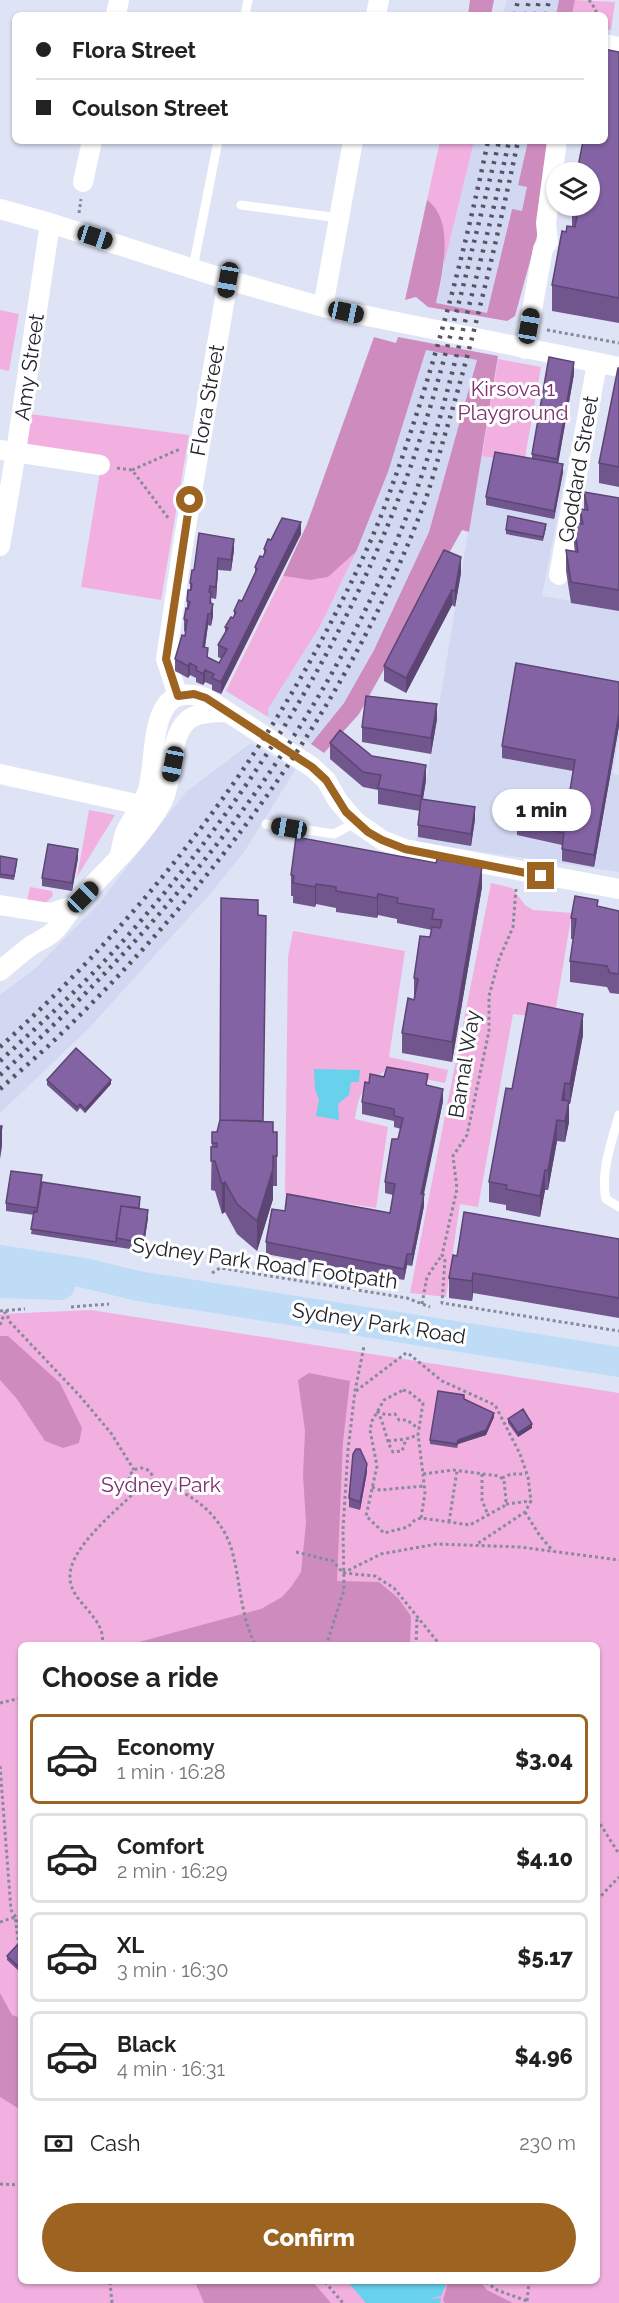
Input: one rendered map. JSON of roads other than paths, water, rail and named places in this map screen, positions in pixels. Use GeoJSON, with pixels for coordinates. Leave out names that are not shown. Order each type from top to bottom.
{"type":"FeatureCollection","features":[{"type":"Feature","properties":{"kind":"main road","name":"Sydney Park Road"},"geometry":{"type":"LineString","coordinates":[[0,1260],[85,1273],[138,1286],[619,1362]]}},
{"type":"Feature","properties":{"kind":"main road","name":"Sydney Park Road"},"geometry":{"type":"LineString","coordinates":[[3,1297],[138,1286]]}},
{"type":"Feature","properties":{"kind":"street"},"geometry":{"type":"LineString","coordinates":[[83,183],[91,144]]}},
{"type":"Feature","properties":{"kind":"street"},"geometry":{"type":"LineString","coordinates":[[323,307],[352,144]]}},
{"type":"Feature","properties":{"kind":"street"},"geometry":{"type":"LineString","coordinates":[[525,349],[543,249],[548,242],[546,223],[557,144]]}},
{"type":"Feature","properties":{"kind":"street"},"geometry":{"type":"LineString","coordinates":[[0,209],[323,307],[619,367]]}},
{"type":"Feature","properties":{"kind":"street","name":"Amy Street"},"geometry":{"type":"LineString","coordinates":[[0,546],[8,451],[50,223]]}},
{"type":"Feature","properties":{"kind":"street","name":"Flora Street"},"geometry":{"type":"LineString","coordinates":[[178,696],[166,659],[200,440],[228,280]]}},
{"type":"Feature","properties":{"kind":"street","name":"Goddard Street"},"geometry":{"type":"LineString","coordinates":[[559,575],[597,363]]}},
{"type":"Feature","properties":{"kind":"street"},"geometry":{"type":"LineString","coordinates":[[8,451],[100,465]]}},
{"type":"Feature","properties":{"kind":"street"},"geometry":{"type":"LineString","coordinates":[[573,497],[596,502]]}},
{"type":"Feature","properties":{"kind":"street"},"geometry":{"type":"LineString","coordinates":[[120,854],[125,834],[148,789],[160,718],[166,705],[178,696],[194,694],[206,698],[320,773],[338,801],[356,822],[382,840],[405,849],[518,872],[619,889]]}},
{"type":"Feature","properties":{"kind":"street"},"geometry":{"type":"LineString","coordinates":[[0,971],[32,945],[51,934],[64,921],[73,906],[136,839],[162,802],[170,779],[175,747],[187,720],[194,716],[225,712]]}},
{"type":"Feature","properties":{"kind":"street"},"geometry":{"type":"LineString","coordinates":[[0,774],[141,805]]}},
{"type":"Feature","properties":{"kind":"street"},"geometry":{"type":"LineString","coordinates":[[0,905],[50,913],[73,906]]}},
{"type":"Feature","properties":{"kind":"street"},"geometry":{"type":"LineString","coordinates":[[30,910],[36,929],[32,945]]}},
{"type":"Feature","properties":{"kind":"lane"},"geometry":{"type":"LineString","coordinates":[[193,268],[217,144]]}},
{"type":"Feature","properties":{"kind":"lane"},"geometry":{"type":"LineString","coordinates":[[241,205],[339,218]]}},
{"type":"Feature","properties":{"kind":"lane"},"geometry":{"type":"LineString","coordinates":[[266,824],[334,834],[356,822]]}},
{"type":"Feature","properties":{"kind":"lane"},"geometry":{"type":"LineString","coordinates":[[619,1115],[607,1161],[604,1190],[606,1199],[619,1207]]}},
{"type":"Feature","properties":{"kind":"water"},"geometry":{"type":"Polygon","coordinates":[[[314,1069],[360,1070],[359,1082],[351,1082],[349,1095],[338,1104],[339,1120],[316,1116],[319,1100],[315,1089],[314,1069]]]}},
{"type":"Feature","properties":{"kind":"water"},"geometry":{"type":"Polygon","coordinates":[[[350,2284],[446,2284],[441,2296],[429,2299],[441,2298],[440,2303],[366,2303],[350,2284]]]}},
{"type":"Feature","properties":{"kind":"railway"},"geometry":{"type":"LineString","coordinates":[[516,12],[518,0]]}},
{"type":"Feature","properties":{"kind":"railway"},"geometry":{"type":"LineString","coordinates":[[527,12],[529,0]]}},
{"type":"Feature","properties":{"kind":"railway"},"geometry":{"type":"LineString","coordinates":[[537,12],[539,0]]}},
{"type":"Feature","properties":{"kind":"railway"},"geometry":{"type":"LineString","coordinates":[[547,12],[549,0]]}},
{"type":"Feature","properties":{"kind":"railway"},"geometry":{"type":"LineString","coordinates":[[0,1047],[95,953],[182,853],[222,800],[259,745],[295,688],[327,630],[370,541],[407,444],[446,315],[469,228],[487,144]]}},
{"type":"Feature","properties":{"kind":"railway"},"geometry":{"type":"LineString","coordinates":[[0,1061],[112,953],[200,848],[278,736],[346,617],[401,492],[429,410],[498,144]]}},
{"type":"Feature","properties":{"kind":"railway"},"geometry":{"type":"LineString","coordinates":[[0,1075],[66,1013],[188,881],[243,810],[294,736],[340,658],[381,578],[431,448],[445,401],[508,144]]}},
{"type":"Feature","properties":{"kind":"railway"},"geometry":{"type":"LineString","coordinates":[[0,1089],[58,1037],[122,972],[176,912],[275,784],[319,717],[359,648],[394,576],[425,501],[477,317],[517,144]]}},
{"type":"Feature","properties":{"kind":"park label","name":"Kirsova 1 Playground"},"geometry":{"type":"Point","coordinates":[513,400]}},
{"type":"Feature","properties":{"kind":"park label","name":"Sydney Park"},"geometry":{"type":"Point","coordinates":[161,1484]}}]}
